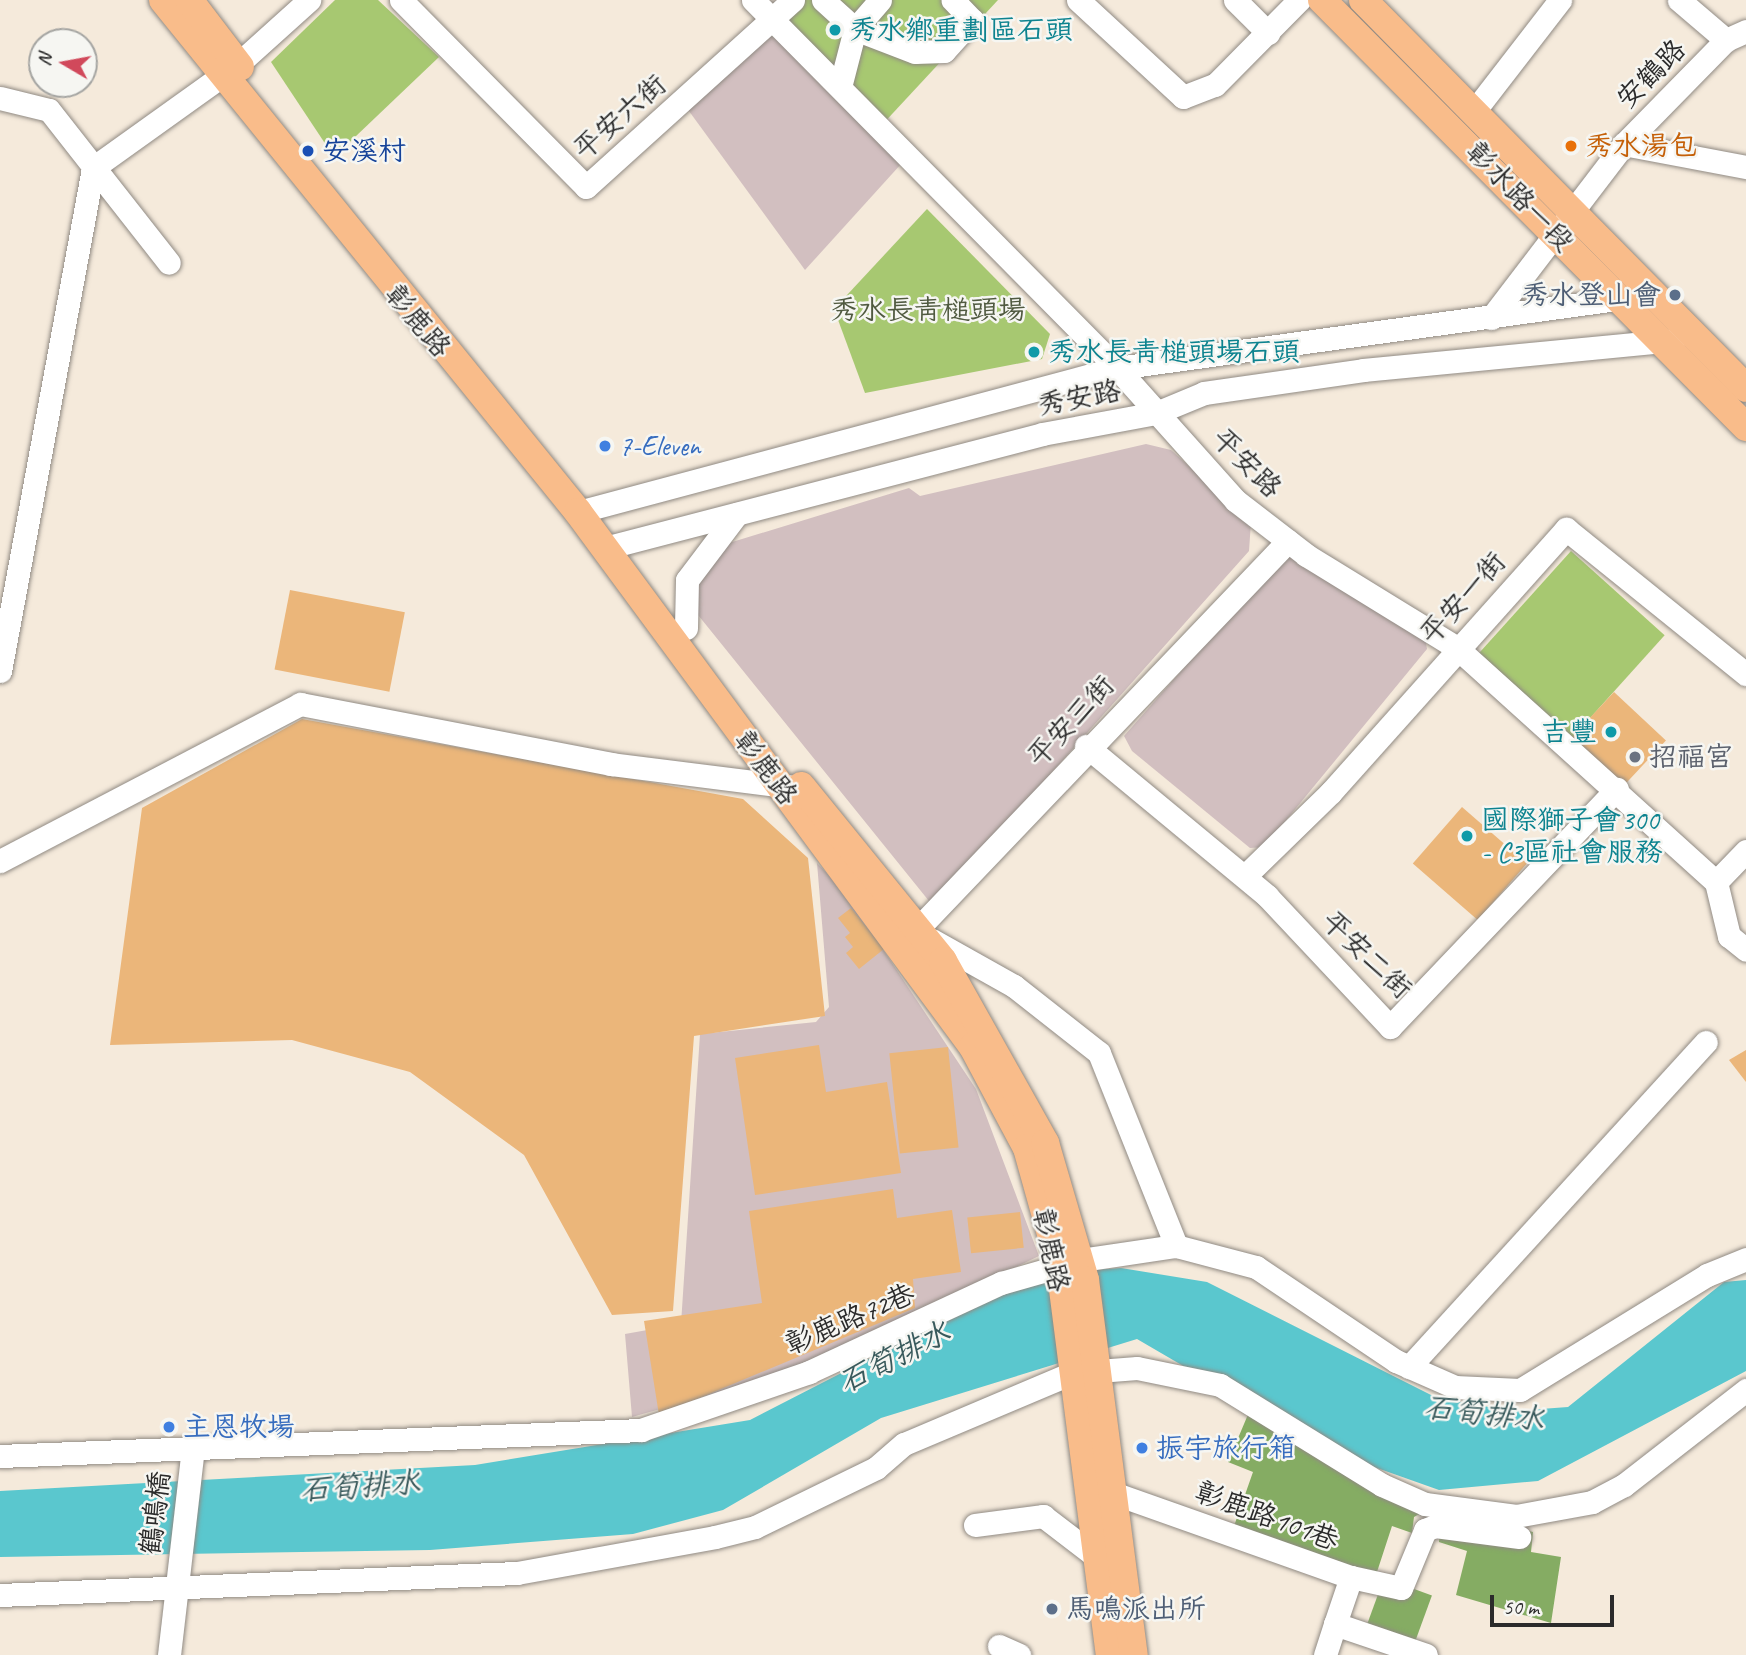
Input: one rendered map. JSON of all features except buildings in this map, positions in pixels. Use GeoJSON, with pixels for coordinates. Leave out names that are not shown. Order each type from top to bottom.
{"type":"FeatureCollection","features":[{"type":"Feature","properties":{"kind":"main road","name":"彰鹿路"},"geometry":{"type":"LineString","coordinates":[[163,0],[230,69],[588,509],[790,787],[911,938],[1027,1148],[1071,1273],[1083,1367],[1110,1655]]}},
{"type":"Feature","properties":{"kind":"main road","name":"彰鹿路"},"geometry":{"type":"LineString","coordinates":[[189,0],[230,69]]}},
{"type":"Feature","properties":{"kind":"main road","name":"彰水路一段"},"geometry":{"type":"LineString","coordinates":[[1322,0],[1620,298],[1704,389],[1746,427]]}},
{"type":"Feature","properties":{"kind":"main road","name":"彰水路一段"},"geometry":{"type":"LineString","coordinates":[[1363,0],[1475,110],[1742,383]]}},
{"type":"Feature","properties":{"kind":"main road","name":"彰鹿路"},"geometry":{"type":"LineString","coordinates":[[614,545],[686,628],[790,787]]}},
{"type":"Feature","properties":{"kind":"main road","name":"彰鹿路"},"geometry":{"type":"LineString","coordinates":[[1083,1367],[1116,1493],[1134,1655]]}},
{"type":"Feature","properties":{"kind":"street"},"geometry":{"type":"LineString","coordinates":[[0,671],[93,168],[230,69],[309,0]]}},
{"type":"Feature","properties":{"kind":"street","name":"平安六街"},"geometry":{"type":"LineString","coordinates":[[401,0],[586,187],[773,22],[793,0]]}},
{"type":"Feature","properties":{"kind":"street","name":"平安路"},"geometry":{"type":"LineString","coordinates":[[753,0],[1117,368],[1236,501],[1288,541],[1457,648],[1617,789],[1716,882]]}},
{"type":"Feature","properties":{"kind":"street"},"geometry":{"type":"LineString","coordinates":[[823,0],[855,29],[915,52],[944,51],[972,20],[953,0]]}},
{"type":"Feature","properties":{"kind":"street"},"geometry":{"type":"LineString","coordinates":[[840,87],[855,29],[880,0]]}},
{"type":"Feature","properties":{"kind":"street"},"geometry":{"type":"LineString","coordinates":[[1078,0],[1183,97],[1215,85],[1298,0]]}},
{"type":"Feature","properties":{"kind":"street"},"geometry":{"type":"LineString","coordinates":[[1235,0],[1268,33]]}},
{"type":"Feature","properties":{"kind":"street"},"geometry":{"type":"LineString","coordinates":[[1475,110],[1560,0]]}},
{"type":"Feature","properties":{"kind":"street"},"geometry":{"type":"LineString","coordinates":[[1679,0],[1736,35]]}},
{"type":"Feature","properties":{"kind":"street","name":"安鶴路"},"geometry":{"type":"LineString","coordinates":[[1492,318],[1624,144],[1736,35]]}},
{"type":"Feature","properties":{"kind":"street"},"geometry":{"type":"LineString","coordinates":[[0,98],[49,110],[169,263]]}},
{"type":"Feature","properties":{"kind":"street"},"geometry":{"type":"LineString","coordinates":[[1624,144],[1746,167]]}},
{"type":"Feature","properties":{"kind":"street","name":"秀安路"},"geometry":{"type":"LineString","coordinates":[[588,509],[1117,368],[1655,294]]}},
{"type":"Feature","properties":{"kind":"street","name":"秀安路"},"geometry":{"type":"LineString","coordinates":[[614,545],[1042,435],[1156,413],[1204,393],[1363,370],[1661,342],[1696,336]]}},
{"type":"Feature","properties":{"kind":"street"},"geometry":{"type":"LineString","coordinates":[[1704,389],[1742,383]]}},
{"type":"Feature","properties":{"kind":"street"},"geometry":{"type":"LineString","coordinates":[[686,628],[687,580],[737,514]]}},
{"type":"Feature","properties":{"kind":"street","name":"平安一街"},"geometry":{"type":"LineString","coordinates":[[1245,876],[1331,792],[1566,529],[1746,674]]}},
{"type":"Feature","properties":{"kind":"street","name":"平安三街"},"geometry":{"type":"LineString","coordinates":[[911,938],[1086,746],[1288,541]]}},
{"type":"Feature","properties":{"kind":"street"},"geometry":{"type":"LineString","coordinates":[[0,860],[300,704],[611,764],[790,787]]}},
{"type":"Feature","properties":{"kind":"street","name":"平安二街"},"geometry":{"type":"LineString","coordinates":[[1086,746],[1245,876],[1390,1027],[1617,789]]}},
{"type":"Feature","properties":{"kind":"street"},"geometry":{"type":"LineString","coordinates":[[1746,850],[1716,882],[1729,936],[1746,950]]}},
{"type":"Feature","properties":{"kind":"street"},"geometry":{"type":"LineString","coordinates":[[911,938],[1014,986],[1099,1053],[1177,1245],[1256,1267],[1409,1367],[1455,1387],[1520,1390],[1707,1275],[1746,1259]]}},
{"type":"Feature","properties":{"kind":"street"},"geometry":{"type":"LineString","coordinates":[[1409,1367],[1706,1042]]}},
{"type":"Feature","properties":{"kind":"street","name":"彰鹿路72巷"},"geometry":{"type":"LineString","coordinates":[[0,1456],[641,1430],[809,1372],[1002,1283],[1071,1273],[1177,1245]]}},
{"type":"Feature","properties":{"kind":"street"},"geometry":{"type":"LineString","coordinates":[[0,1595],[517,1573],[715,1537],[755,1527],[876,1468],[904,1444],[1083,1367],[1137,1368],[1220,1385],[1404,1495],[1425,1504],[1516,1516],[1592,1502],[1624,1485],[1746,1390]]}},
{"type":"Feature","properties":{"kind":"street","name":"鶴鳴橋"},"geometry":{"type":"LineString","coordinates":[[169,1655],[193,1447]]}},
{"type":"Feature","properties":{"kind":"street","name":"彰鹿路101巷"},"geometry":{"type":"LineString","coordinates":[[1116,1493],[1351,1577],[1325,1655]]}},
{"type":"Feature","properties":{"kind":"street"},"geometry":{"type":"LineString","coordinates":[[975,1525],[1043,1516],[1099,1559]]}},
{"type":"Feature","properties":{"kind":"street"},"geometry":{"type":"LineString","coordinates":[[1351,1577],[1401,1588],[1425,1530],[1435,1526],[1519,1537]]}},
{"type":"Feature","properties":{"kind":"street"},"geometry":{"type":"LineString","coordinates":[[1335,1624],[1426,1655]]}},
{"type":"Feature","properties":{"kind":"shaded area"},"geometry":{"type":"Polygon","coordinates":[[[762,34],[779,39],[902,163],[805,270],[686,107],[762,34]]]}},
{"type":"Feature","properties":{"kind":"shaded area"},"geometry":{"type":"Polygon","coordinates":[[[1146,444],[1171,450],[1251,522],[1249,551],[933,906],[690,605],[690,592],[729,543],[909,488],[920,496],[1146,444]]]}},
{"type":"Feature","properties":{"kind":"shaded area"},"geometry":{"type":"Polygon","coordinates":[[[1285,553],[1425,638],[1427,649],[1264,847],[1250,848],[1132,751],[1124,736],[1285,553]]]}},
{"type":"Feature","properties":{"kind":"shaded area"},"geometry":{"type":"Polygon","coordinates":[[[817,863],[844,891],[976,1089],[1039,1256],[799,1370],[632,1417],[625,1334],[681,1324],[700,1034],[816,1022],[829,1007],[817,863]]]}},
{"type":"Feature","properties":{"kind":"green space"},"geometry":{"type":"Polygon","coordinates":[[[335,0],[378,0],[439,57],[334,157],[271,62],[335,0]]]}},
{"type":"Feature","properties":{"kind":"green space"},"geometry":{"type":"Polygon","coordinates":[[[803,0],[998,0],[880,127],[779,25],[803,0]]]}},
{"type":"Feature","properties":{"kind":"green space","name":"秀水長青槌頭場"},"geometry":{"type":"Polygon","coordinates":[[[927,209],[1050,334],[1042,359],[865,393],[834,309],[927,209]]]}},
{"type":"Feature","properties":{"kind":"green space"},"geometry":{"type":"Polygon","coordinates":[[[1571,551],[1665,635],[1571,739],[1477,655],[1571,551]]]}},
{"type":"Feature","properties":{"kind":"green space"},"geometry":{"type":"Polygon","coordinates":[[[1252,1405],[1433,1506],[1414,1517],[1412,1533],[1392,1526],[1376,1575],[1234,1526],[1253,1472],[1228,1462],[1252,1405]]]}},
{"type":"Feature","properties":{"kind":"green space"},"geometry":{"type":"Polygon","coordinates":[[[1440,1510],[1533,1532],[1531,1552],[1561,1557],[1551,1623],[1456,1595],[1467,1551],[1439,1542],[1440,1510]]]}},
{"type":"Feature","properties":{"kind":"green space"},"geometry":{"type":"Polygon","coordinates":[[[1384,1578],[1432,1595],[1414,1644],[1366,1627],[1384,1578]]]}},
{"type":"Feature","properties":{"kind":"water","name":"石筍排水"},"geometry":{"type":"Polygon","coordinates":[[[1121,1268],[1207,1282],[1437,1398],[1512,1411],[1568,1407],[1724,1282],[1746,1280],[1746,1371],[1538,1481],[1439,1490],[1329,1451],[1137,1339],[881,1418],[723,1510],[633,1534],[430,1550],[0,1557],[0,1491],[475,1465],[750,1420],[1034,1274],[1121,1268]]]}},
{"type":"Feature","properties":{"kind":"place","name":"秀水鄉重劃區石頭"},"geometry":{"type":"Point","coordinates":[835,30]}},
{"type":"Feature","properties":{"kind":"place","name":"秀水湯包"},"geometry":{"type":"Point","coordinates":[1571,146]}},
{"type":"Feature","properties":{"kind":"place","name":"安溪村"},"geometry":{"type":"Point","coordinates":[308,151]}},
{"type":"Feature","properties":{"kind":"place","name":"秀水登山會"},"geometry":{"type":"Point","coordinates":[1675,295]}},
{"type":"Feature","properties":{"kind":"place","name":"秀水長青槌頭場石頭"},"geometry":{"type":"Point","coordinates":[1034,352]}},
{"type":"Feature","properties":{"kind":"place","name":"7-Eleven"},"geometry":{"type":"Point","coordinates":[605,446]}},
{"type":"Feature","properties":{"kind":"place","name":"吉豐"},"geometry":{"type":"Point","coordinates":[1611,732]}},
{"type":"Feature","properties":{"kind":"place","name":"招福宮"},"geometry":{"type":"Point","coordinates":[1635,757]}},
{"type":"Feature","properties":{"kind":"place","name":"國際獅子會300 - C3區社會服務"},"geometry":{"type":"Point","coordinates":[1467,836]}},
{"type":"Feature","properties":{"kind":"place","name":"主恩牧場"},"geometry":{"type":"Point","coordinates":[169,1427]}},
{"type":"Feature","properties":{"kind":"place","name":"振宇旅行箱"},"geometry":{"type":"Point","coordinates":[1142,1448]}},
{"type":"Feature","properties":{"kind":"place","name":"馬鳴派出所"},"geometry":{"type":"Point","coordinates":[1052,1609]}}]}
